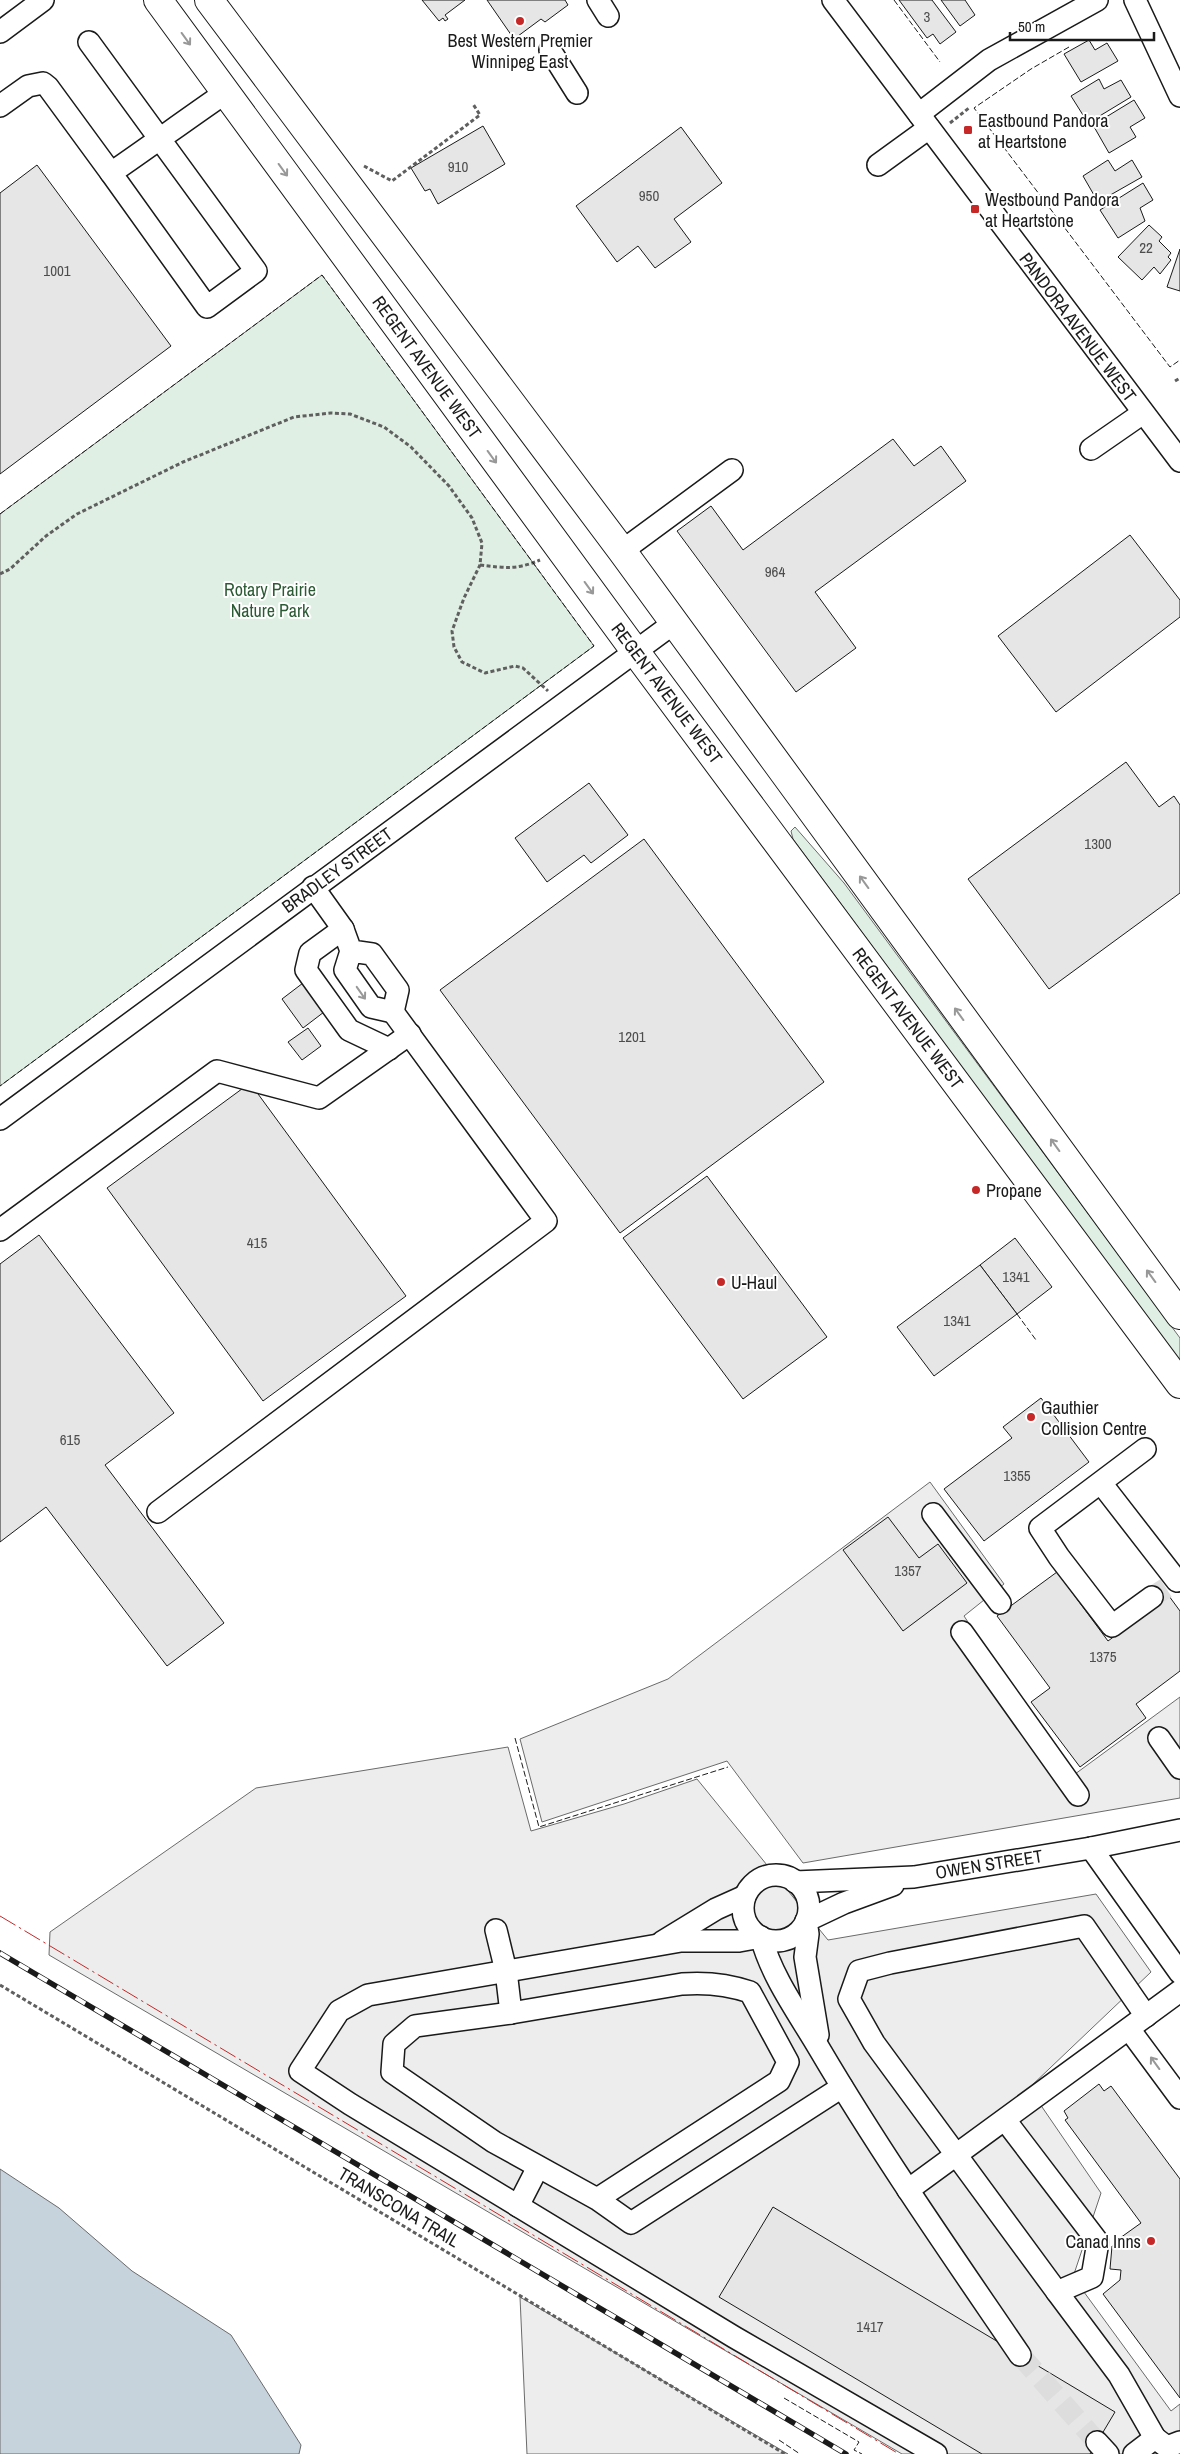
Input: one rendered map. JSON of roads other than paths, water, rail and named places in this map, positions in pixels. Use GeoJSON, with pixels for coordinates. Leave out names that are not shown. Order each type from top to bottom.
{"type":"FeatureCollection","features":[{"type":"Feature","properties":{"kind":"main road","name":"REGENT AVENUE WEST"},"geometry":{"type":"LineString","coordinates":[[158,0],[635,651],[1180,1384]]}},
{"type":"Feature","properties":{"kind":"main road"},"geometry":{"type":"LineString","coordinates":[[209,0],[622,551],[1180,1315]]}},
{"type":"Feature","properties":{"kind":"street"},"geometry":{"type":"LineString","coordinates":[[0,32],[43,0]]}},
{"type":"Feature","properties":{"kind":"street","name":"PANDORA AVENUE WEST"},"geometry":{"type":"LineString","coordinates":[[833,0],[1180,461]]}},
{"type":"Feature","properties":{"kind":"street"},"geometry":{"type":"LineString","coordinates":[[878,165],[989,60],[1097,0]]}},
{"type":"Feature","properties":{"kind":"street"},"geometry":{"type":"LineString","coordinates":[[1135,0],[1180,96]]}},
{"type":"Feature","properties":{"kind":"street"},"geometry":{"type":"LineString","coordinates":[[0,106],[28,86],[42,83],[48,86],[207,307],[256,271],[89,42]]}},
{"type":"Feature","properties":{"kind":"street"},"geometry":{"type":"LineString","coordinates":[[550,50],[577,93]]}},
{"type":"Feature","properties":{"kind":"street"},"geometry":{"type":"LineString","coordinates":[[111,174],[226,93]]}},
{"type":"Feature","properties":{"kind":"street"},"geometry":{"type":"LineString","coordinates":[[1091,450],[1143,413]]}},
{"type":"Feature","properties":{"kind":"street"},"geometry":{"type":"LineString","coordinates":[[622,551],[732,470]]}},
{"type":"Feature","properties":{"kind":"street","name":"BRADLEY STREET"},"geometry":{"type":"LineString","coordinates":[[0,1119],[674,623]]}},
{"type":"Feature","properties":{"kind":"street"},"geometry":{"type":"LineString","coordinates":[[158,1512],[546,1221],[394,1012],[371,1007],[345,970],[352,951],[343,929],[314,887]]}},
{"type":"Feature","properties":{"kind":"street"},"geometry":{"type":"LineString","coordinates":[[343,929],[310,953],[306,970],[349,1030],[389,1049]]}},
{"type":"Feature","properties":{"kind":"street"},"geometry":{"type":"LineString","coordinates":[[352,951],[372,954],[398,990],[394,1012]]}},
{"type":"Feature","properties":{"kind":"street"},"geometry":{"type":"LineString","coordinates":[[0,1230],[217,1071],[319,1098],[410,1034]]}},
{"type":"Feature","properties":{"kind":"street"},"geometry":{"type":"LineString","coordinates":[[1101,1483],[1169,1586],[1112,1626],[1059,1557],[1040,1528],[1145,1449]]}},
{"type":"Feature","properties":{"kind":"street"},"geometry":{"type":"LineString","coordinates":[[933,1514],[1000,1603]]}},
{"type":"Feature","properties":{"kind":"street"},"geometry":{"type":"LineString","coordinates":[[962,1632],[1078,1795]]}},
{"type":"Feature","properties":{"kind":"street"},"geometry":{"type":"LineString","coordinates":[[1159,1738],[1180,1768]]}},
{"type":"Feature","properties":{"kind":"street","name":"OWEN STREET"},"geometry":{"type":"LineString","coordinates":[[745,1896],[757,1881],[776,1875],[796,1882],[914,1876],[1091,1848],[1180,1830]]}},
{"type":"Feature","properties":{"kind":"street"},"geometry":{"type":"LineString","coordinates":[[1091,1848],[1180,1973]]}},
{"type":"Feature","properties":{"kind":"street"},"geometry":{"type":"LineString","coordinates":[[914,1876],[844,1903],[806,1921],[792,1937],[782,1941],[760,1937],[739,1941],[658,1944],[368,1995],[339,2011],[300,2071],[734,2337],[936,2454]]}},
{"type":"Feature","properties":{"kind":"street"},"geometry":{"type":"LineString","coordinates":[[796,1882],[807,1900],[806,1921],[808,1934],[805,1957],[821,2051]]}},
{"type":"Feature","properties":{"kind":"street"},"geometry":{"type":"LineString","coordinates":[[745,1896],[743,1905],[747,1924],[760,1937],[767,1961],[842,2087],[908,2190],[1020,2355]]}},
{"type":"Feature","properties":{"kind":"street"},"geometry":{"type":"LineString","coordinates":[[658,1944],[716,1909],[745,1896]]}},
{"type":"Feature","properties":{"kind":"street"},"geometry":{"type":"LineString","coordinates":[[1146,2016],[1084,1926],[890,1963],[859,1971],[849,1999],[874,2043],[956,2157],[1119,2375],[1155,2438],[1168,2447],[1180,2442]]}},
{"type":"Feature","properties":{"kind":"street"},"geometry":{"type":"LineString","coordinates":[[496,1930],[506,1971],[512,2013]]}},
{"type":"Feature","properties":{"kind":"street"},"geometry":{"type":"LineString","coordinates":[[597,2199],[779,2081],[788,2062],[750,1992],[708,1982],[682,1984],[512,2013],[415,2026],[394,2044],[392,2072],[494,2142],[597,2199],[631,2223],[842,2087]]}},
{"type":"Feature","properties":{"kind":"street"},"geometry":{"type":"LineString","coordinates":[[908,2190],[956,2157],[1180,1991]]}},
{"type":"Feature","properties":{"kind":"street"},"geometry":{"type":"LineString","coordinates":[[1129,2029],[1180,2098]]}},
{"type":"Feature","properties":{"kind":"street"},"geometry":{"type":"LineString","coordinates":[[1005,2120],[1098,2242],[1092,2277],[1057,2292]]}},
{"type":"Feature","properties":{"kind":"street"},"geometry":{"type":"LineString","coordinates":[[518,2206],[538,2167]]}},
{"type":"Feature","properties":{"kind":"street"},"geometry":{"type":"LineString","coordinates":[[1134,2454],[1155,2438]]}},
{"type":"Feature","properties":{"kind":"tunnel"},"geometry":{"type":"LineString","coordinates":[[1152,1597],[1166,1588]]}},
{"type":"Feature","properties":{"kind":"tunnel"},"geometry":{"type":"LineString","coordinates":[[1020,2355],[1097,2442]]}},
{"type":"Feature","properties":{"kind":"railway"},"geometry":{"type":"LineString","coordinates":[[0,1953],[846,2454]]}},
{"type":"Feature","properties":{"kind":"place","name":"Best Western Premier Winnipeg East"},"geometry":{"type":"Point","coordinates":[520,21]}},
{"type":"Feature","properties":{"kind":"place","name":"Eastbound Pandora at Heartstone"},"geometry":{"type":"Point","coordinates":[968,130]}},
{"type":"Feature","properties":{"kind":"place","name":"Westbound Pandora at Heartstone"},"geometry":{"type":"Point","coordinates":[975,209]}},
{"type":"Feature","properties":{"kind":"place","name":"Propane"},"geometry":{"type":"Point","coordinates":[976,1190]}},
{"type":"Feature","properties":{"kind":"place","name":"U-Haul"},"geometry":{"type":"Point","coordinates":[721,1282]}},
{"type":"Feature","properties":{"kind":"place","name":"Gauthier Collision Centre"},"geometry":{"type":"Point","coordinates":[1031,1417]}},
{"type":"Feature","properties":{"kind":"place","name":"Canad Inns"},"geometry":{"type":"Point","coordinates":[1151,2241]}},
{"type":"Feature","properties":{"kind":"park label","name":"Rotary Prairie Nature Park"},"geometry":{"type":"Point","coordinates":[270,599]}}]}
